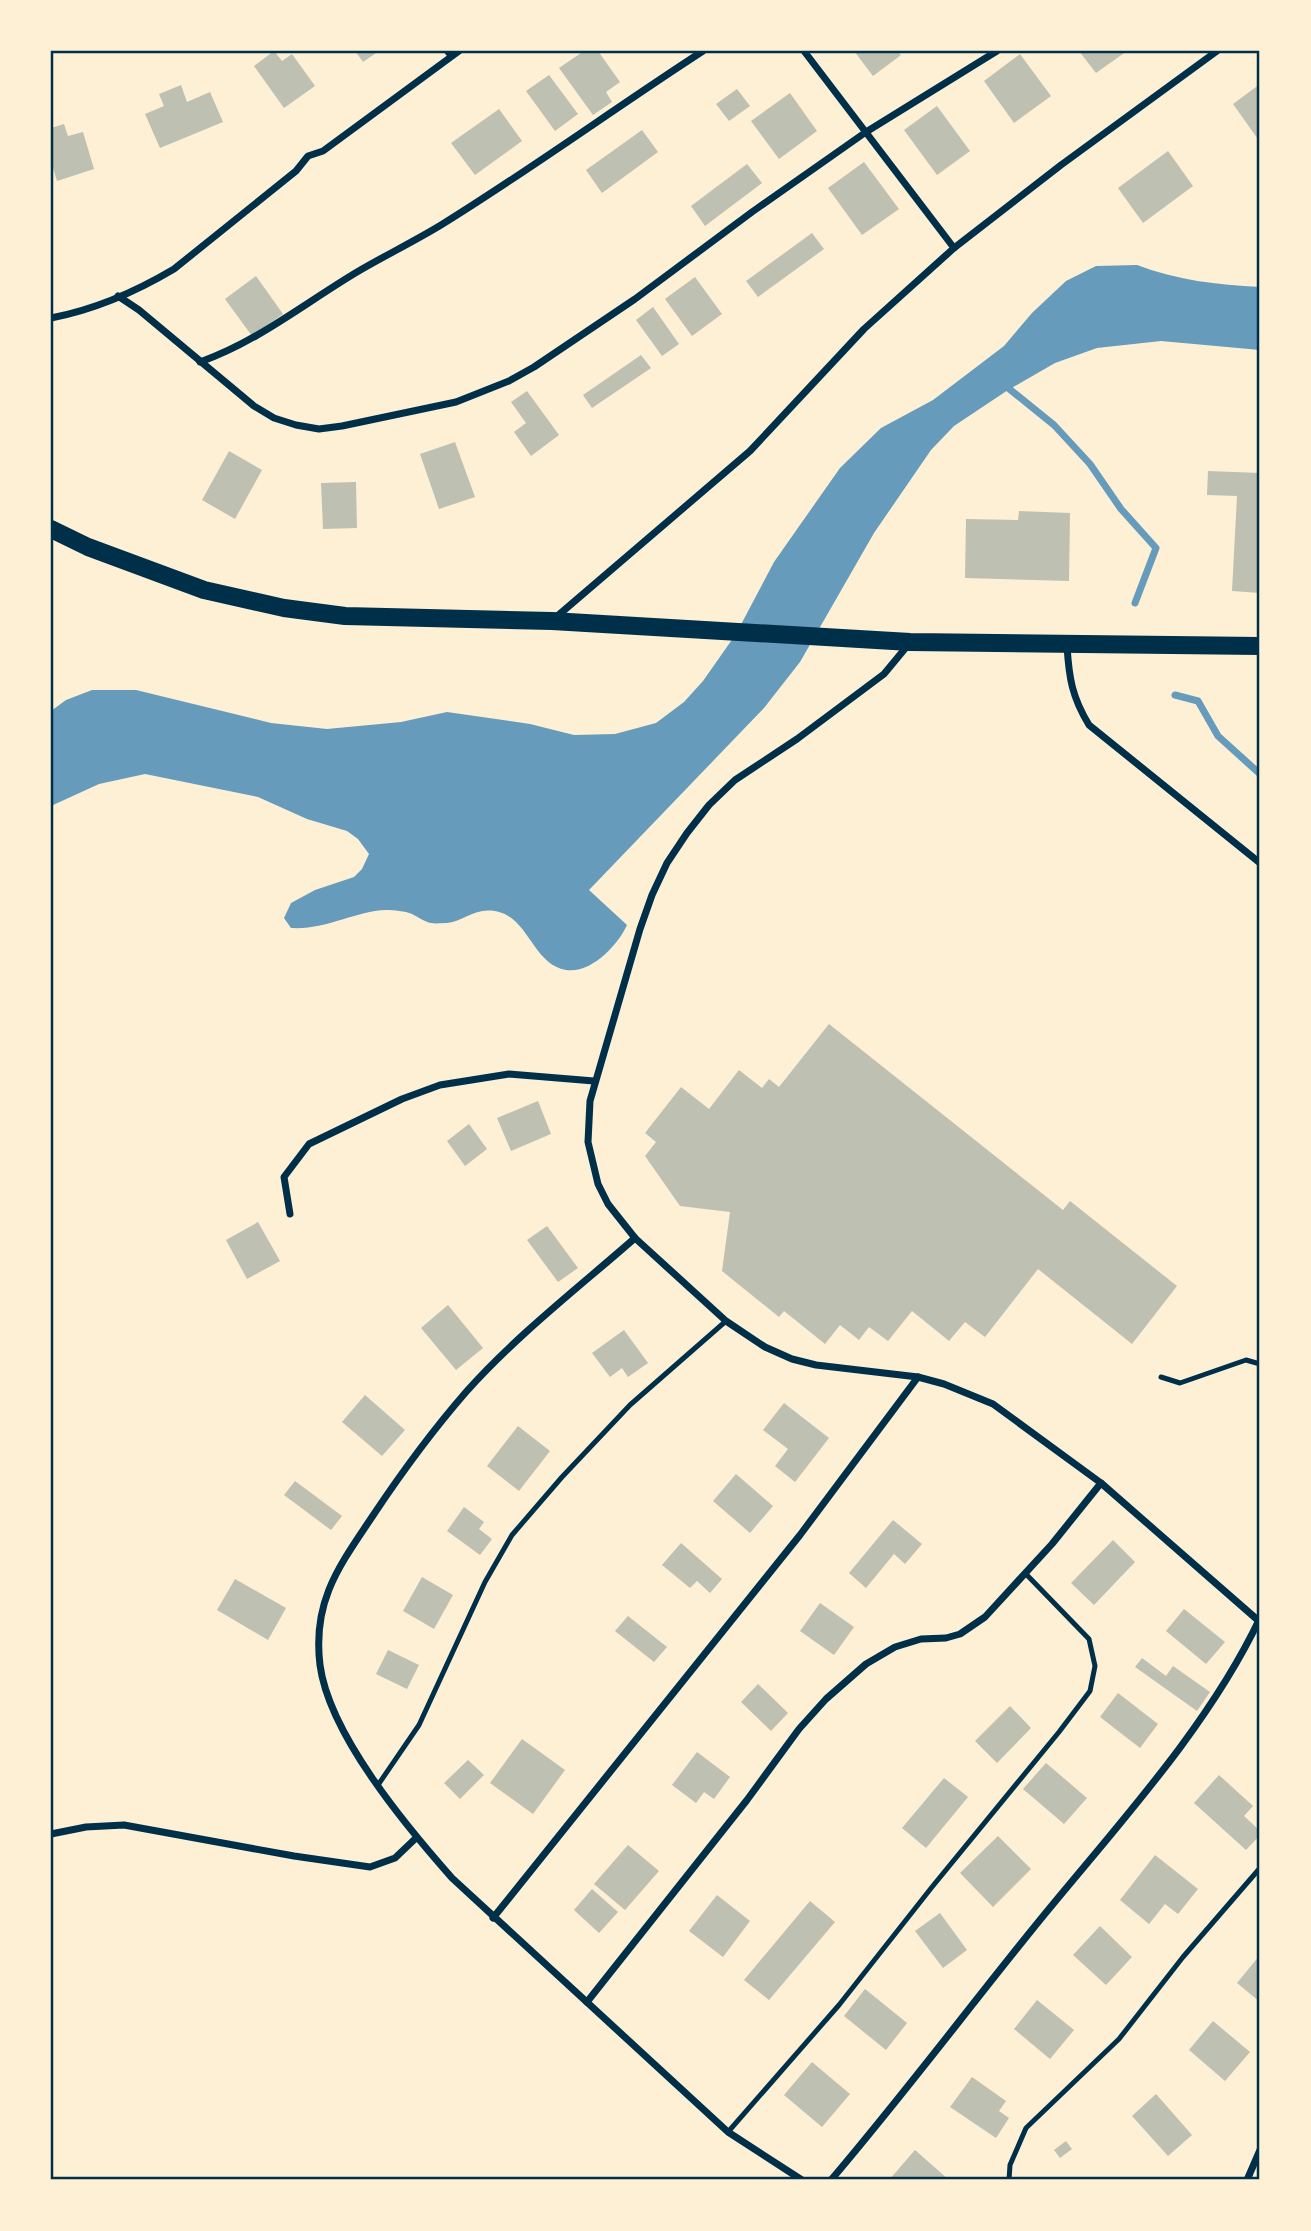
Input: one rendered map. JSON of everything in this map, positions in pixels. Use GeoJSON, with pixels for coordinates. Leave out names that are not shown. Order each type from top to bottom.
{"type":"FeatureCollection","features":[{"type":"Feature","properties":{"kind":"main road"},"geometry":{"type":"LineString","coordinates":[[51,529],[110,556],[204,590],[284,608],[345,616],[552,621],[910,642],[1260,646]]}},
{"type":"Feature","properties":{"kind":"street"},"geometry":{"type":"LineString","coordinates":[[51,318],[76,313],[174,269],[296,171],[308,156],[323,151],[448,54],[459,51]]}},
{"type":"Feature","properties":{"kind":"street"},"geometry":{"type":"LineString","coordinates":[[200,362],[225,354],[248,341],[358,271],[439,226],[703,51]]}},
{"type":"Feature","properties":{"kind":"street"},"geometry":{"type":"LineString","coordinates":[[804,51],[954,248]]}},
{"type":"Feature","properties":{"kind":"street"},"geometry":{"type":"LineString","coordinates":[[118,296],[139,310],[254,406],[274,418],[296,425],[319,429],[342,426],[456,402],[509,381],[534,367],[635,299],[866,132],[997,51]]}},
{"type":"Feature","properties":{"kind":"street"},"geometry":{"type":"LineString","coordinates":[[552,621],[750,452],[864,329],[954,248],[1061,164],[1217,51]]}},
{"type":"Feature","properties":{"kind":"street"},"geometry":{"type":"LineString","coordinates":[[831,2180],[1202,1717],[1229,1676],[1260,1620],[1101,1483],[993,1404],[944,1384],[918,1377],[816,1366],[792,1359],[765,1347],[726,1321],[635,1238],[608,1204],[592,1163],[588,1122],[594,1081],[652,895],[667,863],[709,805],[735,780],[797,739],[884,674],[910,642]]}},
{"type":"Feature","properties":{"kind":"street"},"geometry":{"type":"LineString","coordinates":[[1067,642],[1069,679],[1076,703],[1090,725],[1108,743],[1260,863]]}},
{"type":"Feature","properties":{"kind":"street"},"geometry":{"type":"LineString","coordinates":[[290,1214],[284,1177],[309,1144],[402,1099],[440,1085],[509,1074],[594,1081]]}},
{"type":"Feature","properties":{"kind":"street"},"geometry":{"type":"LineString","coordinates":[[635,1238],[516,1341],[467,1391],[393,1487],[335,1573],[324,1601],[318,1633],[320,1665],[327,1696],[341,1726],[416,1838],[452,1878],[728,2132],[802,2180]]}},
{"type":"Feature","properties":{"kind":"street"},"geometry":{"type":"LineString","coordinates":[[493,1918],[800,1535],[918,1377]]}},
{"type":"Feature","properties":{"kind":"street"},"geometry":{"type":"LineString","coordinates":[[587,2001],[747,1800],[799,1729],[827,1699],[866,1664],[895,1647],[920,1639],[946,1638],[973,1627],[1025,1573],[1101,1483]]}},
{"type":"Feature","properties":{"kind":"street"},"geometry":{"type":"LineString","coordinates":[[51,1834],[86,1826],[124,1825],[370,1867],[395,1858],[416,1838]]}},
{"type":"Feature","properties":{"kind":"street"},"geometry":{"type":"LineString","coordinates":[[1247,2180],[1260,2150]]}},
{"type":"Feature","properties":{"kind":"lane"},"geometry":{"type":"LineString","coordinates":[[378,1785],[419,1725],[485,1582],[512,1535],[630,1405],[726,1321]]}},
{"type":"Feature","properties":{"kind":"lane"},"geometry":{"type":"LineString","coordinates":[[1161,1377],[1180,1383],[1246,1360],[1260,1364]]}},
{"type":"Feature","properties":{"kind":"lane"},"geometry":{"type":"LineString","coordinates":[[728,2132],[839,2005],[1090,1691],[1095,1667],[1089,1639],[1025,1573]]}},
{"type":"Feature","properties":{"kind":"lane"},"geometry":{"type":"LineString","coordinates":[[1009,2180],[1010,2165],[1026,2128],[1119,2039],[1183,1957],[1260,1868]]}},
{"type":"Feature","properties":{"kind":"water"},"geometry":{"type":"Polygon","coordinates":[[[1137,265],[1197,281],[1260,287],[1260,350],[1161,341],[1097,348],[1055,363],[954,426],[931,450],[874,533],[800,662],[764,708],[589,890],[627,925],[617,941],[594,963],[575,970],[555,966],[546,960],[518,924],[499,912],[491,911],[477,912],[454,922],[431,923],[406,912],[374,911],[316,926],[291,928],[284,918],[291,903],[315,890],[354,877],[362,869],[369,854],[358,839],[347,831],[307,819],[258,797],[145,774],[99,784],[51,806],[51,711],[66,700],[92,690],[136,690],[271,723],[327,729],[401,722],[447,712],[530,724],[574,735],[615,734],[656,723],[684,702],[703,681],[736,634],[774,562],[840,468],[881,428],[933,400],[1004,346],[1032,313],[1066,281],[1096,266],[1137,265]]]}},
{"type":"Feature","properties":{"kind":"building"},"geometry":{"type":"Polygon","coordinates":[[[274,51],[282,61],[292,54],[315,86],[284,108],[254,66],[274,51]]]}},
{"type":"Feature","properties":{"kind":"building"},"geometry":{"type":"Polygon","coordinates":[[[355,51],[379,51],[363,62],[355,51]]]}},
{"type":"Feature","properties":{"kind":"building"},"geometry":{"type":"Polygon","coordinates":[[[584,51],[598,51],[620,82],[606,92],[612,102],[593,115],[559,68],[584,51]]]}},
{"type":"Feature","properties":{"kind":"building"},"geometry":{"type":"Polygon","coordinates":[[[854,51],[897,51],[901,55],[873,76],[854,51]]]}},
{"type":"Feature","properties":{"kind":"building"},"geometry":{"type":"Polygon","coordinates":[[[1079,51],[1127,51],[1096,73],[1079,51]]]}},
{"type":"Feature","properties":{"kind":"building"},"geometry":{"type":"Polygon","coordinates":[[[1020,54],[1051,96],[1014,123],[984,81],[1020,54]]]}},
{"type":"Feature","properties":{"kind":"building"},"geometry":{"type":"Polygon","coordinates":[[[549,75],[578,114],[555,131],[526,91],[549,75]]]}},
{"type":"Feature","properties":{"kind":"building"},"geometry":{"type":"Polygon","coordinates":[[[1260,84],[1260,142],[1233,104],[1260,84]]]}},
{"type":"Feature","properties":{"kind":"building"},"geometry":{"type":"Polygon","coordinates":[[[181,85],[187,102],[210,92],[223,122],[160,148],[145,114],[164,106],[159,94],[181,85]]]}},
{"type":"Feature","properties":{"kind":"building"},"geometry":{"type":"Polygon","coordinates":[[[737,89],[750,106],[729,121],[716,104],[737,89]]]}},
{"type":"Feature","properties":{"kind":"building"},"geometry":{"type":"Polygon","coordinates":[[[790,93],[817,131],[779,159],[751,121],[790,93]]]}},
{"type":"Feature","properties":{"kind":"building"},"geometry":{"type":"Polygon","coordinates":[[[937,106],[970,151],[937,175],[904,130],[937,106]]]}},
{"type":"Feature","properties":{"kind":"building"},"geometry":{"type":"Polygon","coordinates":[[[499,109],[522,141],[475,175],[451,143],[499,109]]]}},
{"type":"Feature","properties":{"kind":"building"},"geometry":{"type":"Polygon","coordinates":[[[64,124],[68,136],[83,132],[94,169],[57,181],[51,161],[51,128],[64,124]]]}},
{"type":"Feature","properties":{"kind":"building"},"geometry":{"type":"Polygon","coordinates":[[[642,130],[658,152],[602,193],[586,170],[642,130]]]}},
{"type":"Feature","properties":{"kind":"building"},"geometry":{"type":"Polygon","coordinates":[[[1168,151],[1193,186],[1143,223],[1118,188],[1168,151]]]}},
{"type":"Feature","properties":{"kind":"building"},"geometry":{"type":"Polygon","coordinates":[[[864,162],[899,209],[862,235],[828,188],[864,162]]]}},
{"type":"Feature","properties":{"kind":"building"},"geometry":{"type":"Polygon","coordinates":[[[747,164],[762,183],[705,226],[691,206],[747,164]]]}},
{"type":"Feature","properties":{"kind":"building"},"geometry":{"type":"Polygon","coordinates":[[[812,233],[824,249],[758,297],[746,281],[812,233]]]}},
{"type":"Feature","properties":{"kind":"building"},"geometry":{"type":"Polygon","coordinates":[[[256,276],[283,314],[252,336],[225,299],[256,276]]]}},
{"type":"Feature","properties":{"kind":"building"},"geometry":{"type":"Polygon","coordinates":[[[695,277],[722,314],[692,336],[665,299],[695,277]]]}},
{"type":"Feature","properties":{"kind":"building"},"geometry":{"type":"Polygon","coordinates":[[[653,307],[679,344],[662,356],[636,320],[653,307]]]}},
{"type":"Feature","properties":{"kind":"building"},"geometry":{"type":"Polygon","coordinates":[[[641,355],[651,368],[592,408],[583,395],[641,355]]]}},
{"type":"Feature","properties":{"kind":"building"},"geometry":{"type":"Polygon","coordinates":[[[527,391],[559,435],[531,456],[514,432],[526,423],[511,402],[527,391]]]}},
{"type":"Feature","properties":{"kind":"building"},"geometry":{"type":"Polygon","coordinates":[[[455,442],[475,497],[439,509],[420,454],[455,442]]]}},
{"type":"Feature","properties":{"kind":"building"},"geometry":{"type":"Polygon","coordinates":[[[229,451],[262,470],[235,519],[202,500],[229,451]]]}},
{"type":"Feature","properties":{"kind":"building"},"geometry":{"type":"Polygon","coordinates":[[[1208,471],[1260,473],[1260,593],[1232,591],[1237,496],[1207,495],[1208,471]]]}},
{"type":"Feature","properties":{"kind":"building"},"geometry":{"type":"Polygon","coordinates":[[[356,482],[357,528],[323,529],[321,483],[356,482]]]}},
{"type":"Feature","properties":{"kind":"building"},"geometry":{"type":"Polygon","coordinates":[[[1019,511],[1070,513],[1069,581],[965,578],[966,519],[1018,520],[1019,511]]]}},
{"type":"Feature","properties":{"kind":"building"},"geometry":{"type":"Polygon","coordinates":[[[829,1024],[1063,1210],[1070,1201],[1177,1286],[1132,1344],[1038,1269],[985,1337],[965,1322],[949,1341],[912,1311],[888,1341],[869,1327],[859,1340],[840,1325],[825,1344],[784,1311],[779,1317],[722,1271],[730,1212],[680,1206],[645,1156],[656,1142],[645,1133],[681,1087],[709,1109],[739,1070],[762,1088],[769,1079],[779,1087],[829,1024]]]}},
{"type":"Feature","properties":{"kind":"building"},"geometry":{"type":"Polygon","coordinates":[[[538,1101],[551,1134],[511,1151],[497,1118],[538,1101]]]}},
{"type":"Feature","properties":{"kind":"building"},"geometry":{"type":"Polygon","coordinates":[[[469,1124],[487,1149],[465,1166],[447,1141],[469,1124]]]}},
{"type":"Feature","properties":{"kind":"building"},"geometry":{"type":"Polygon","coordinates":[[[258,1222],[280,1261],[247,1279],[226,1240],[258,1222]]]}},
{"type":"Feature","properties":{"kind":"building"},"geometry":{"type":"Polygon","coordinates":[[[547,1226],[578,1268],[558,1282],[527,1240],[547,1226]]]}},
{"type":"Feature","properties":{"kind":"building"},"geometry":{"type":"Polygon","coordinates":[[[448,1305],[483,1348],[456,1370],[421,1328],[448,1305]]]}},
{"type":"Feature","properties":{"kind":"building"},"geometry":{"type":"Polygon","coordinates":[[[624,1330],[648,1363],[628,1377],[622,1368],[610,1377],[592,1353],[624,1330]]]}},
{"type":"Feature","properties":{"kind":"building"},"geometry":{"type":"Polygon","coordinates":[[[365,1395],[405,1430],[382,1456],[342,1422],[365,1395]]]}},
{"type":"Feature","properties":{"kind":"building"},"geometry":{"type":"Polygon","coordinates":[[[784,1403],[829,1438],[795,1482],[775,1466],[788,1449],[763,1430],[784,1403]]]}},
{"type":"Feature","properties":{"kind":"building"},"geometry":{"type":"Polygon","coordinates":[[[518,1426],[550,1451],[519,1491],[487,1466],[518,1426]]]}},
{"type":"Feature","properties":{"kind":"building"},"geometry":{"type":"Polygon","coordinates":[[[736,1474],[773,1506],[750,1533],[713,1501],[736,1474]]]}},
{"type":"Feature","properties":{"kind":"building"},"geometry":{"type":"Polygon","coordinates":[[[295,1481],[342,1516],[331,1530],[284,1495],[295,1481]]]}},
{"type":"Feature","properties":{"kind":"building"},"geometry":{"type":"Polygon","coordinates":[[[464,1507],[484,1522],[479,1529],[492,1539],[480,1555],[447,1531],[464,1507]]]}},
{"type":"Feature","properties":{"kind":"building"},"geometry":{"type":"Polygon","coordinates":[[[893,1520],[922,1544],[905,1564],[894,1554],[866,1588],[849,1573],[893,1520]]]}},
{"type":"Feature","properties":{"kind":"building"},"geometry":{"type":"Polygon","coordinates":[[[1113,1540],[1135,1562],[1094,1605],[1071,1583],[1113,1540]]]}},
{"type":"Feature","properties":{"kind":"building"},"geometry":{"type":"Polygon","coordinates":[[[681,1543],[722,1579],[710,1593],[697,1581],[690,1588],[662,1565],[681,1543]]]}},
{"type":"Feature","properties":{"kind":"building"},"geometry":{"type":"Polygon","coordinates":[[[422,1577],[453,1595],[434,1629],[403,1611],[422,1577]]]}},
{"type":"Feature","properties":{"kind":"building"},"geometry":{"type":"Polygon","coordinates":[[[235,1579],[286,1608],[268,1640],[217,1610],[235,1579]]]}},
{"type":"Feature","properties":{"kind":"building"},"geometry":{"type":"Polygon","coordinates":[[[820,1603],[854,1627],[834,1655],[800,1631],[820,1603]]]}},
{"type":"Feature","properties":{"kind":"building"},"geometry":{"type":"Polygon","coordinates":[[[1184,1609],[1225,1642],[1206,1664],[1166,1631],[1184,1609]]]}},
{"type":"Feature","properties":{"kind":"building"},"geometry":{"type":"Polygon","coordinates":[[[628,1616],[667,1647],[654,1662],[615,1631],[628,1616]]]}},
{"type":"Feature","properties":{"kind":"building"},"geometry":{"type":"Polygon","coordinates":[[[388,1650],[419,1665],[407,1689],[376,1674],[388,1650]]]}},
{"type":"Feature","properties":{"kind":"building"},"geometry":{"type":"Polygon","coordinates":[[[1142,1658],[1166,1676],[1173,1666],[1210,1692],[1197,1711],[1135,1667],[1142,1658]]]}},
{"type":"Feature","properties":{"kind":"building"},"geometry":{"type":"Polygon","coordinates":[[[758,1684],[788,1713],[771,1731],[741,1702],[758,1684]]]}},
{"type":"Feature","properties":{"kind":"building"},"geometry":{"type":"Polygon","coordinates":[[[1118,1693],[1158,1724],[1140,1748],[1100,1717],[1118,1693]]]}},
{"type":"Feature","properties":{"kind":"building"},"geometry":{"type":"Polygon","coordinates":[[[1010,1706],[1031,1728],[997,1763],[975,1741],[1010,1706]]]}},
{"type":"Feature","properties":{"kind":"building"},"geometry":{"type":"Polygon","coordinates":[[[522,1739],[565,1770],[533,1814],[490,1783],[522,1739]]]}},
{"type":"Feature","properties":{"kind":"building"},"geometry":{"type":"Polygon","coordinates":[[[697,1752],[730,1777],[714,1799],[704,1792],[696,1803],[672,1785],[697,1752]]]}},
{"type":"Feature","properties":{"kind":"building"},"geometry":{"type":"Polygon","coordinates":[[[468,1760],[484,1775],[460,1799],[444,1783],[468,1760]]]}},
{"type":"Feature","properties":{"kind":"building"},"geometry":{"type":"Polygon","coordinates":[[[1046,1763],[1087,1798],[1064,1824],[1023,1789],[1046,1763]]]}},
{"type":"Feature","properties":{"kind":"building"},"geometry":{"type":"Polygon","coordinates":[[[1219,1775],[1253,1806],[1244,1816],[1260,1831],[1260,1835],[1246,1850],[1194,1803],[1219,1775]]]}},
{"type":"Feature","properties":{"kind":"building"},"geometry":{"type":"Polygon","coordinates":[[[944,1778],[968,1797],[926,1848],[902,1828],[944,1778]]]}},
{"type":"Feature","properties":{"kind":"building"},"geometry":{"type":"Polygon","coordinates":[[[998,1836],[1031,1869],[993,1907],[960,1873],[998,1836]]]}},
{"type":"Feature","properties":{"kind":"building"},"geometry":{"type":"Polygon","coordinates":[[[628,1845],[659,1871],[625,1910],[594,1884],[628,1845]]]}},
{"type":"Feature","properties":{"kind":"building"},"geometry":{"type":"Polygon","coordinates":[[[1155,1855],[1198,1889],[1178,1914],[1165,1904],[1149,1924],[1120,1900],[1155,1855]]]}},
{"type":"Feature","properties":{"kind":"building"},"geometry":{"type":"Polygon","coordinates":[[[592,1889],[618,1912],[599,1933],[574,1910],[592,1889]]]}},
{"type":"Feature","properties":{"kind":"building"},"geometry":{"type":"Polygon","coordinates":[[[717,1895],[750,1921],[723,1957],[689,1931],[717,1895]]]}},
{"type":"Feature","properties":{"kind":"building"},"geometry":{"type":"Polygon","coordinates":[[[810,1901],[835,1922],[769,2000],[744,1980],[810,1901]]]}},
{"type":"Feature","properties":{"kind":"building"},"geometry":{"type":"Polygon","coordinates":[[[940,1913],[967,1950],[943,1968],[915,1931],[940,1913]]]}},
{"type":"Feature","properties":{"kind":"building"},"geometry":{"type":"Polygon","coordinates":[[[1100,1926],[1132,1957],[1106,1985],[1073,1955],[1100,1926]]]}},
{"type":"Feature","properties":{"kind":"building"},"geometry":{"type":"Polygon","coordinates":[[[1260,1955],[1260,2002],[1237,1983],[1260,1955]]]}},
{"type":"Feature","properties":{"kind":"building"},"geometry":{"type":"Polygon","coordinates":[[[865,1989],[907,2023],[886,2050],[844,2016],[865,1989]]]}},
{"type":"Feature","properties":{"kind":"building"},"geometry":{"type":"Polygon","coordinates":[[[1037,2000],[1074,2030],[1050,2059],[1014,2029],[1037,2000]]]}},
{"type":"Feature","properties":{"kind":"building"},"geometry":{"type":"Polygon","coordinates":[[[1213,2021],[1250,2052],[1225,2081],[1189,2050],[1213,2021]]]}},
{"type":"Feature","properties":{"kind":"building"},"geometry":{"type":"Polygon","coordinates":[[[812,2062],[850,2094],[822,2127],[784,2095],[812,2062]]]}},
{"type":"Feature","properties":{"kind":"building"},"geometry":{"type":"Polygon","coordinates":[[[972,2077],[1006,2101],[999,2111],[1009,2118],[996,2138],[950,2107],[972,2077]]]}},
{"type":"Feature","properties":{"kind":"building"},"geometry":{"type":"Polygon","coordinates":[[[1156,2094],[1192,2135],[1168,2156],[1132,2116],[1156,2094]]]}},
{"type":"Feature","properties":{"kind":"building"},"geometry":{"type":"Polygon","coordinates":[[[1066,2141],[1072,2149],[1060,2158],[1054,2150],[1066,2141]]]}},
{"type":"Feature","properties":{"kind":"building"},"geometry":{"type":"Polygon","coordinates":[[[915,2150],[949,2180],[889,2180],[915,2150]]]}},
{"type":"Feature","properties":{"kind":"waterway"},"geometry":{"type":"LineString","coordinates":[[1002,383],[1054,425],[1090,464],[1121,509],[1156,548],[1135,603]]}},
{"type":"Feature","properties":{"kind":"waterway"},"geometry":{"type":"LineString","coordinates":[[1175,695],[1198,701],[1218,736],[1260,774]]}}]}
